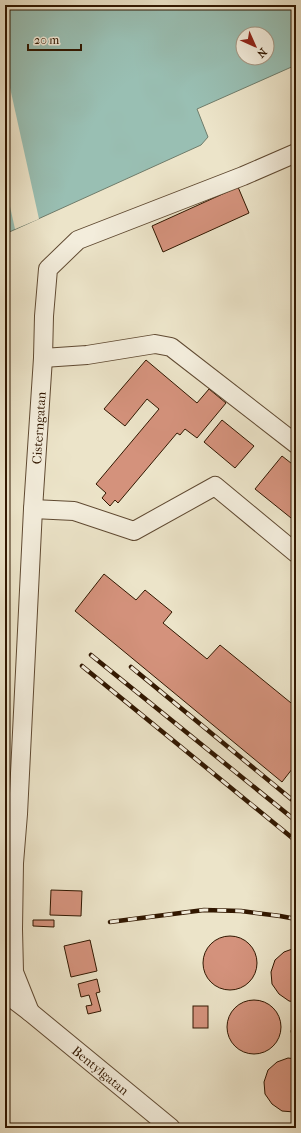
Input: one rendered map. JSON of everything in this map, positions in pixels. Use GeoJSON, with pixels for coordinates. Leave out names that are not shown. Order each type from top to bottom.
{"type":"FeatureCollection","features":[{"type":"Feature","properties":{"kind":"lane","name":"Cisterngatan"},"geometry":{"type":"LineString","coordinates":[[30,1012],[14,972],[9,870],[18,814],[33,509],[48,269],[78,240],[244,176],[296,153]]}},
{"type":"Feature","properties":{"kind":"lane"},"geometry":{"type":"LineString","coordinates":[[43,358],[87,355],[155,344],[171,347],[296,444]]}},
{"type":"Feature","properties":{"kind":"lane"},"geometry":{"type":"LineString","coordinates":[[33,509],[74,511],[134,531],[215,486],[296,553]]}},
{"type":"Feature","properties":{"kind":"lane","name":"Bentylgatan"},"geometry":{"type":"LineString","coordinates":[[5,993],[171,1128]]}},
{"type":"Feature","properties":{"kind":"water"},"geometry":{"type":"Polygon","coordinates":[[[5,5],[296,5],[296,65],[197,109],[208,137],[201,145],[5,234],[5,5]]]}},
{"type":"Feature","properties":{"kind":"pier"},"geometry":{"type":"Polygon","coordinates":[[[5,65],[39,219],[15,229],[5,184],[5,65]]]}},
{"type":"Feature","properties":{"kind":"building"},"geometry":{"type":"Polygon","coordinates":[[[238,187],[249,213],[163,252],[152,226],[238,187]]]}},
{"type":"Feature","properties":{"kind":"building"},"geometry":{"type":"Polygon","coordinates":[[[146,360],[197,403],[209,389],[226,403],[197,438],[185,429],[180,435],[177,433],[118,503],[115,500],[110,506],[102,498],[106,493],[96,484],[159,409],[147,399],[125,426],[104,409],[146,360]]]}},
{"type":"Feature","properties":{"kind":"building"},"geometry":{"type":"Polygon","coordinates":[[[222,420],[254,446],[235,468],[204,442],[222,420]]]}},
{"type":"Feature","properties":{"kind":"building"},"geometry":{"type":"Polygon","coordinates":[[[282,456],[296,467],[296,522],[255,489],[282,456]]]}},
{"type":"Feature","properties":{"kind":"building"},"geometry":{"type":"Polygon","coordinates":[[[104,574],[136,600],[145,590],[172,612],[163,623],[207,659],[220,645],[296,707],[296,764],[282,782],[75,611],[104,574]]]}},
{"type":"Feature","properties":{"kind":"building"},"geometry":{"type":"Polygon","coordinates":[[[51,890],[82,891],[81,916],[50,915],[51,890]]]}},
{"type":"Feature","properties":{"kind":"building"},"geometry":{"type":"Polygon","coordinates":[[[33,920],[54,920],[54,927],[33,926],[33,920]]]}},
{"type":"Feature","properties":{"kind":"building"},"geometry":{"type":"Polygon","coordinates":[[[230,936],[240,938],[249,944],[255,953],[257,963],[255,973],[249,982],[240,988],[230,990],[220,988],[211,982],[205,973],[203,963],[205,953],[211,944],[220,938],[230,936]]]}},
{"type":"Feature","properties":{"kind":"building"},"geometry":{"type":"Polygon","coordinates":[[[90,940],[97,971],[71,977],[64,946],[90,940]]]}},
{"type":"Feature","properties":{"kind":"building"},"geometry":{"type":"Polygon","coordinates":[[[295,948],[296,1002],[289,1001],[279,994],[272,984],[271,972],[275,960],[284,952],[295,948]]]}},
{"type":"Feature","properties":{"kind":"building"},"geometry":{"type":"Polygon","coordinates":[[[97,979],[100,992],[96,993],[101,1011],[88,1014],[86,1006],[92,1005],[89,995],[81,997],[78,984],[97,979]]]}},
{"type":"Feature","properties":{"kind":"building"},"geometry":{"type":"Polygon","coordinates":[[[254,1000],[264,1002],[273,1008],[279,1017],[281,1027],[279,1037],[273,1046],[264,1052],[254,1054],[244,1052],[235,1046],[229,1037],[227,1027],[229,1017],[235,1008],[244,1002],[254,1000]]]}},
{"type":"Feature","properties":{"kind":"building"},"geometry":{"type":"Polygon","coordinates":[[[193,1006],[208,1006],[208,1028],[193,1028],[193,1006]]]}},
{"type":"Feature","properties":{"kind":"building"},"geometry":{"type":"Polygon","coordinates":[[[296,1025],[296,1037],[292,1036],[291,1031],[296,1025]]]}},
{"type":"Feature","properties":{"kind":"building"},"geometry":{"type":"Polygon","coordinates":[[[288,1058],[296,1059],[296,1111],[294,1112],[282,1111],[272,1104],[265,1094],[264,1082],[268,1070],[277,1062],[288,1058]]]}},
{"type":"Feature","properties":{"kind":"railway"},"geometry":{"type":"LineString","coordinates":[[91,655],[296,821]]}},
{"type":"Feature","properties":{"kind":"railway"},"geometry":{"type":"LineString","coordinates":[[82,666],[296,841]]}},
{"type":"Feature","properties":{"kind":"railway"},"geometry":{"type":"LineString","coordinates":[[131,667],[296,803]]}},
{"type":"Feature","properties":{"kind":"railway"},"geometry":{"type":"LineString","coordinates":[[110,922],[204,910],[241,911],[296,919]]}}]}
